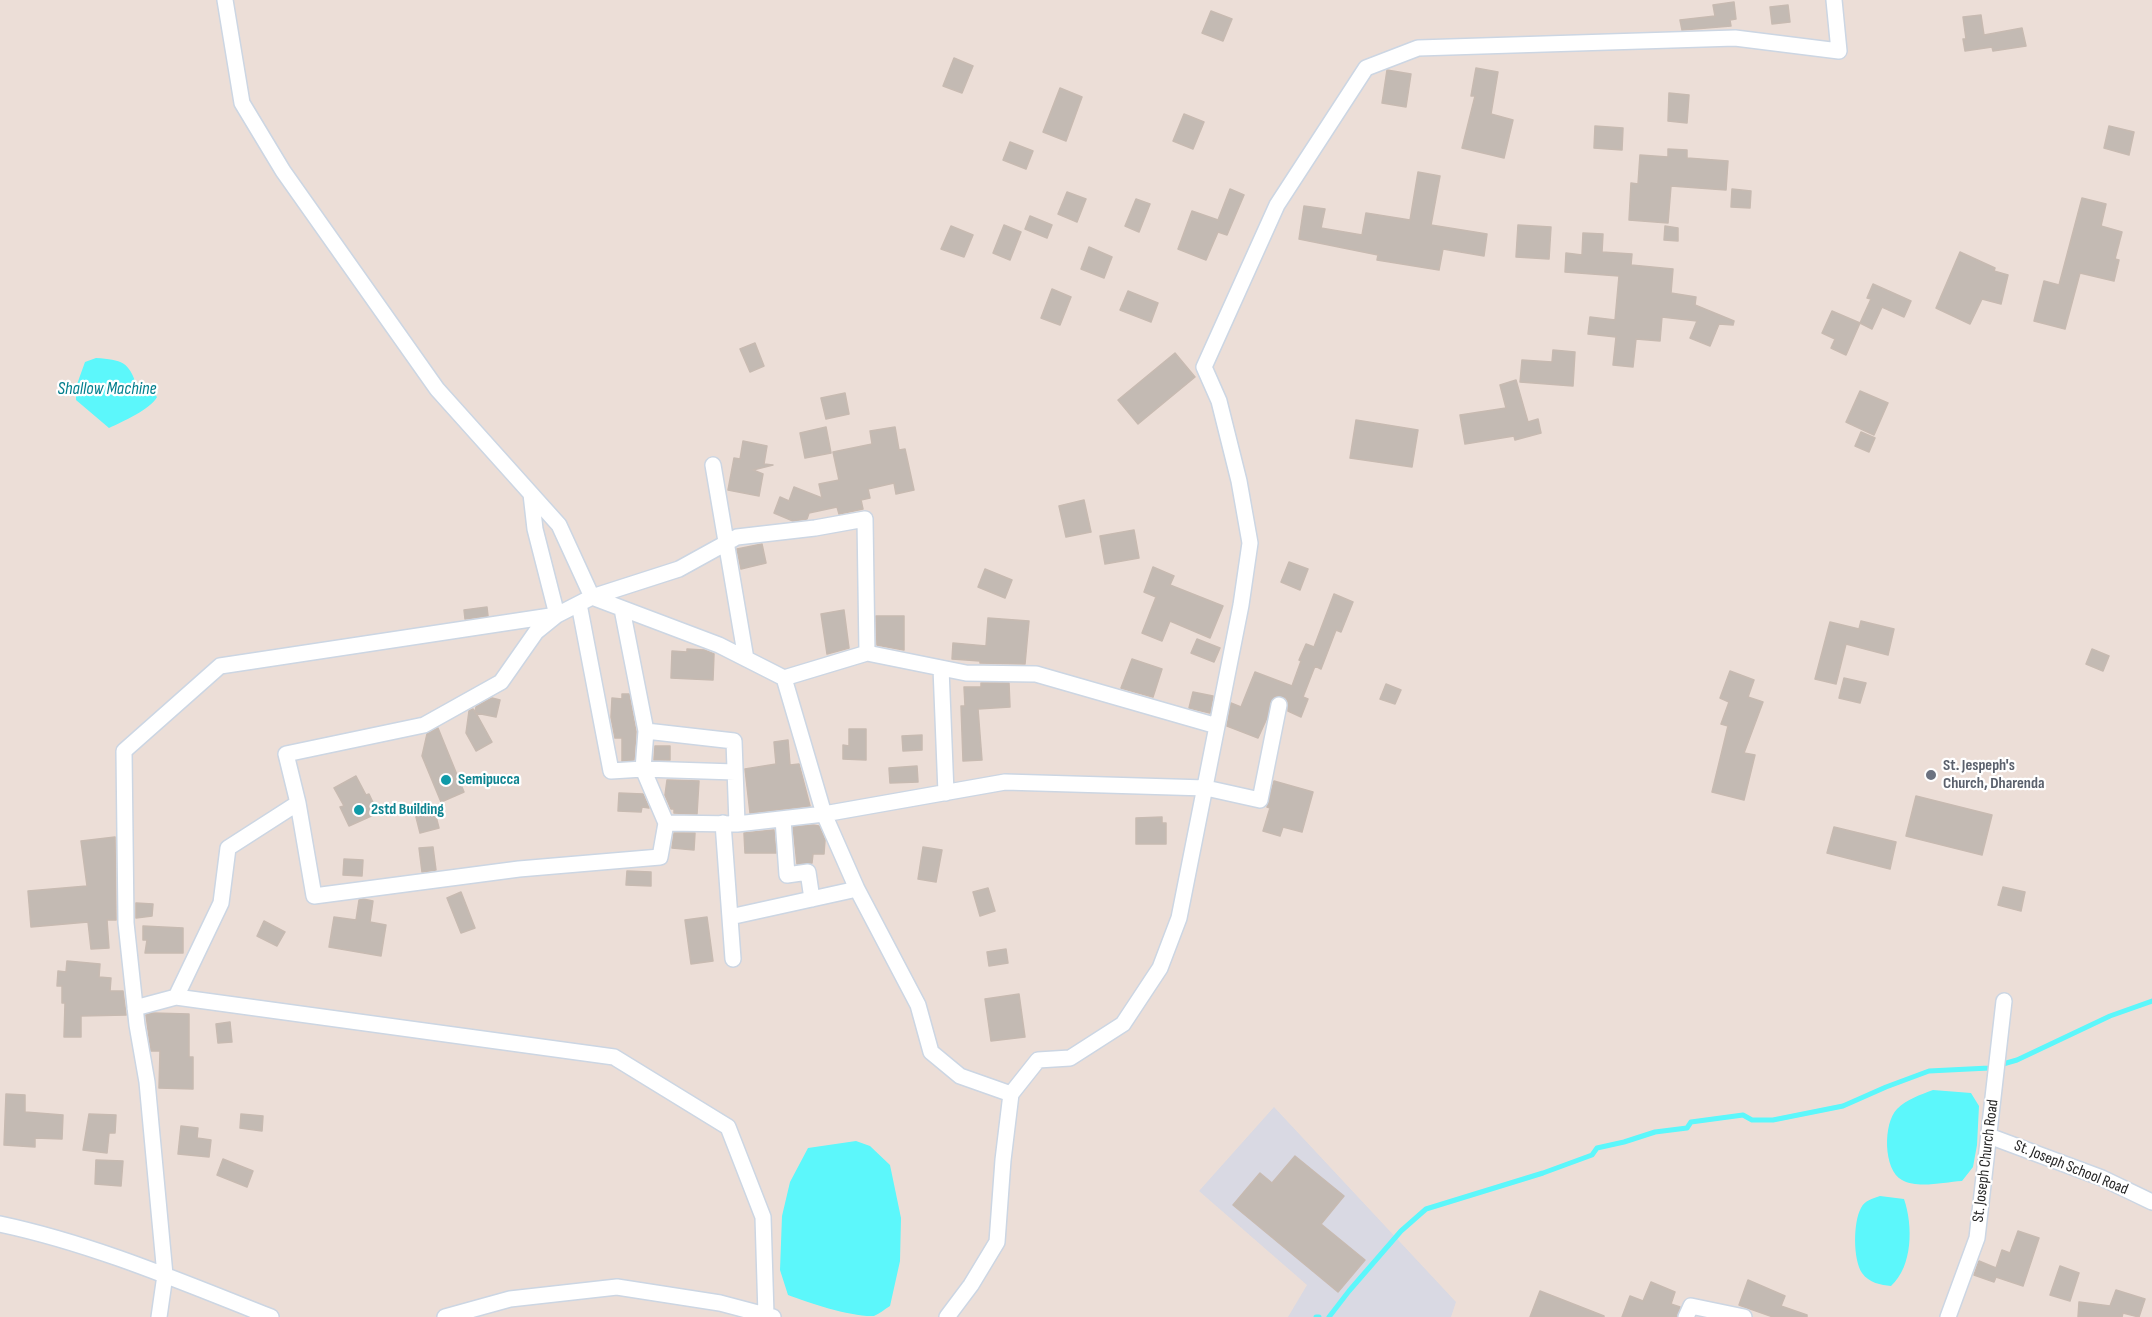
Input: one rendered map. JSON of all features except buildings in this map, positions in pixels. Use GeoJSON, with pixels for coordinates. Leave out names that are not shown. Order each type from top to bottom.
{"type":"FeatureCollection","features":[{"type":"Feature","properties":{"kind":"street"},"geometry":{"type":"LineString","coordinates":[[225,0],[242,103],[283,171],[437,388],[559,525],[586,601],[611,771],[643,769],[735,772]]}},
{"type":"Feature","properties":{"kind":"street"},"geometry":{"type":"LineString","coordinates":[[947,1317],[971,1285],[997,1242],[1002,1160],[1011,1094],[1038,1060],[1070,1058],[1123,1024],[1160,968],[1179,918],[1241,605],[1250,543],[1239,481],[1219,401],[1204,367],[1277,205],[1366,68],[1418,48],[1735,38],[1839,51],[1834,0]]}},
{"type":"Feature","properties":{"kind":"street"},"geometry":{"type":"LineString","coordinates":[[713,465],[746,659]]}},
{"type":"Feature","properties":{"kind":"street"},"geometry":{"type":"LineString","coordinates":[[531,494],[535,529],[557,615]]}},
{"type":"Feature","properties":{"kind":"street"},"geometry":{"type":"LineString","coordinates":[[622,609],[646,731],[643,769],[666,823],[660,857],[519,869],[314,897],[298,803],[286,754],[424,725],[501,682],[536,632],[557,615],[586,601],[679,569],[737,537],[815,528],[865,519],[867,653]]}},
{"type":"Feature","properties":{"kind":"street"},"geometry":{"type":"LineString","coordinates":[[586,601],[622,609],[719,645],[784,678],[867,653],[966,673],[1036,674],[1217,726]]}},
{"type":"Feature","properties":{"kind":"street"},"geometry":{"type":"LineString","coordinates":[[159,1317],[165,1275],[147,1082],[135,1008],[126,923],[124,751],[220,666],[557,615]]}},
{"type":"Feature","properties":{"kind":"street"},"geometry":{"type":"LineString","coordinates":[[941,668],[946,793]]}},
{"type":"Feature","properties":{"kind":"street"},"geometry":{"type":"LineString","coordinates":[[784,678],[824,814],[857,889],[918,1005],[931,1052],[960,1076],[1011,1094]]}},
{"type":"Feature","properties":{"kind":"street"},"geometry":{"type":"LineString","coordinates":[[666,823],[730,823],[783,819],[824,814],[1005,782],[1206,788],[1260,800],[1279,705]]}},
{"type":"Feature","properties":{"kind":"street"},"geometry":{"type":"LineString","coordinates":[[646,731],[734,741],[735,772],[730,823],[730,918],[733,959]]}},
{"type":"Feature","properties":{"kind":"street"},"geometry":{"type":"LineString","coordinates":[[176,997],[220,903],[228,848],[298,803]]}},
{"type":"Feature","properties":{"kind":"street"},"geometry":{"type":"LineString","coordinates":[[783,819],[787,875],[808,872],[812,899]]}},
{"type":"Feature","properties":{"kind":"street"},"geometry":{"type":"LineString","coordinates":[[730,918],[857,889]]}},
{"type":"Feature","properties":{"kind":"street"},"geometry":{"type":"LineString","coordinates":[[135,1008],[176,997],[614,1056],[728,1127],[763,1217],[770,1316],[720,1303],[617,1287],[510,1299],[445,1317]]}},
{"type":"Feature","properties":{"kind":"street","name":"St. Joseph Church Road"},"geometry":{"type":"LineString","coordinates":[[1948,1317],[1977,1238],[2004,1001]]}},
{"type":"Feature","properties":{"kind":"street","name":"St. Joseph School Road"},"geometry":{"type":"LineString","coordinates":[[1989,1136],[2102,1178],[2152,1202]]}},
{"type":"Feature","properties":{"kind":"street"},"geometry":{"type":"LineString","coordinates":[[0,1224],[48,1234],[165,1275],[271,1317]]}},
{"type":"Feature","properties":{"kind":"street"},"geometry":{"type":"LineString","coordinates":[[1686,1317],[1690,1306],[1744,1317]]}},
{"type":"Feature","properties":{"kind":"shaded area"},"geometry":{"type":"Polygon","coordinates":[[[1274,1107],[1456,1302],[1451,1317],[1288,1317],[1307,1285],[1199,1191],[1274,1107]]]}},
{"type":"Feature","properties":{"kind":"water","name":"Shallow Machine"},"geometry":{"type":"Polygon","coordinates":[[[96,358],[118,361],[127,367],[137,387],[152,391],[157,397],[154,402],[109,428],[76,400],[76,387],[85,362],[96,358]]]}},
{"type":"Feature","properties":{"kind":"water"},"geometry":{"type":"Polygon","coordinates":[[[1933,1090],[1971,1093],[1979,1106],[1977,1145],[1973,1167],[1962,1181],[1923,1185],[1908,1183],[1896,1175],[1891,1167],[1887,1146],[1889,1125],[1897,1109],[1933,1090]]]}},
{"type":"Feature","properties":{"kind":"water"},"geometry":{"type":"Polygon","coordinates":[[[856,1141],[870,1146],[890,1165],[901,1218],[900,1261],[890,1306],[874,1316],[842,1312],[788,1295],[780,1270],[782,1216],[790,1182],[808,1148],[856,1141]]]}},
{"type":"Feature","properties":{"kind":"water"},"geometry":{"type":"Polygon","coordinates":[[[1880,1196],[1904,1199],[1909,1221],[1909,1245],[1904,1268],[1891,1286],[1868,1279],[1862,1273],[1857,1259],[1855,1231],[1858,1214],[1867,1201],[1880,1196]]]}},
{"type":"Feature","properties":{"kind":"waterway"},"geometry":{"type":"LineString","coordinates":[[1329,1317],[1401,1231],[1426,1209],[1543,1173],[1592,1155],[1597,1148],[1655,1132],[1687,1128],[1691,1122],[1743,1115],[1752,1120],[1773,1120],[1843,1106],[1929,1071],[1989,1068],[2017,1060],[2110,1016],[2152,1001]]}},
{"type":"Feature","properties":{"kind":"place","name":"St. Jespeph's Church, Dharenda"},"geometry":{"type":"Point","coordinates":[1931,775]}},
{"type":"Feature","properties":{"kind":"place","name":"Semipucca"},"geometry":{"type":"Point","coordinates":[446,780]}},
{"type":"Feature","properties":{"kind":"place","name":"2std Building"},"geometry":{"type":"Point","coordinates":[359,810]}}]}
